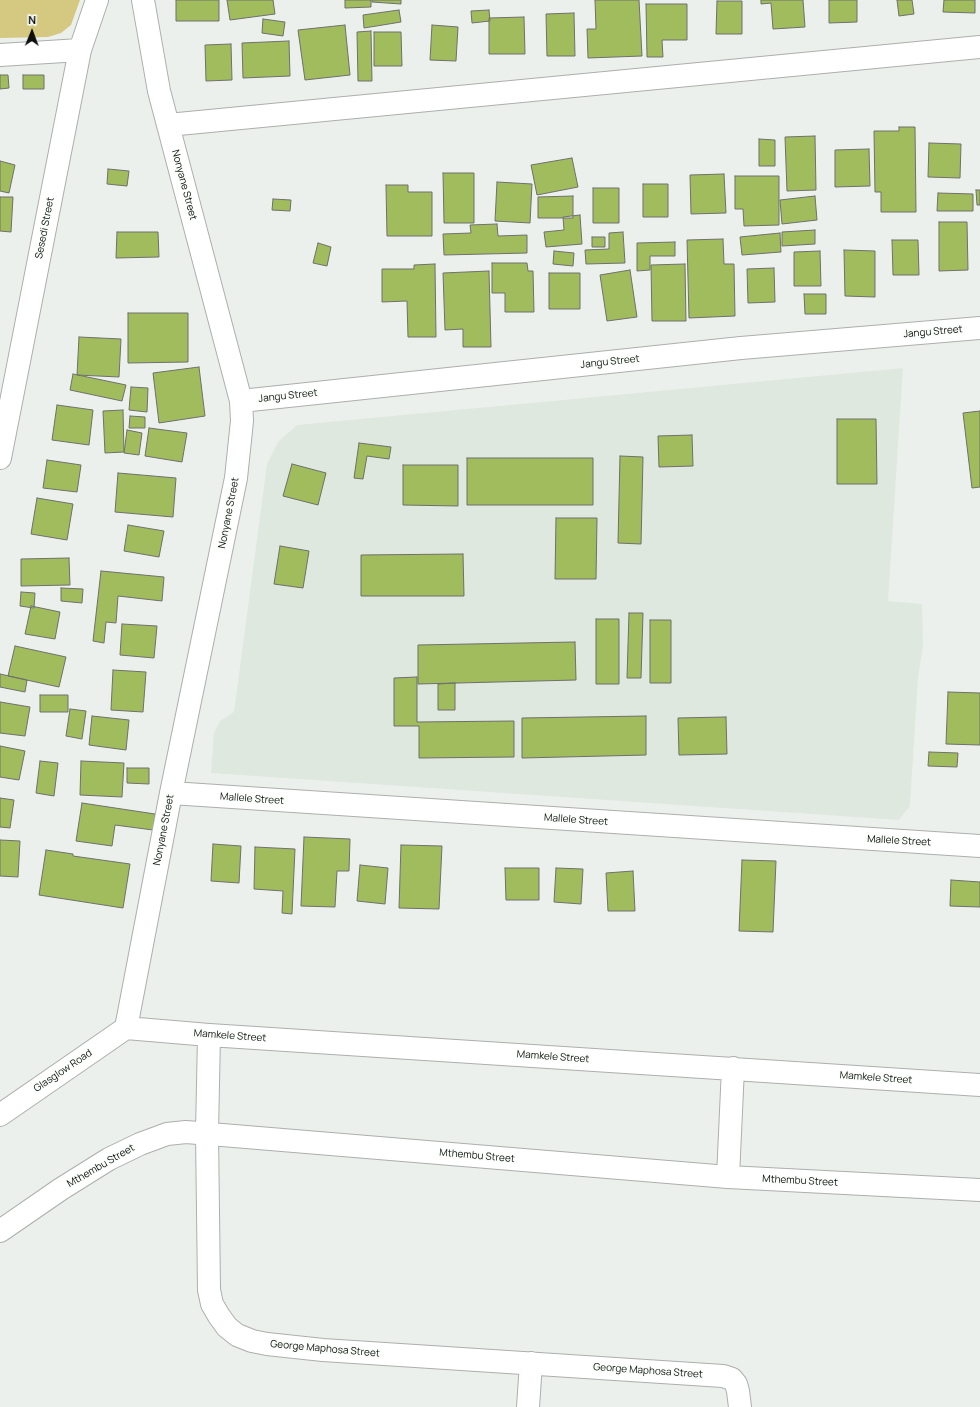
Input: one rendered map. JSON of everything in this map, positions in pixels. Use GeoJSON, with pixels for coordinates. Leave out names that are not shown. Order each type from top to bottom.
{"type":"FeatureCollection","features":[{"type":"Feature","properties":{"kind":"street","name":"Sesedi Street"},"geometry":{"type":"LineString","coordinates":[[0,458],[80,50],[97,0]]}},
{"type":"Feature","properties":{"kind":"street","name":"Nonyane Street"},"geometry":{"type":"LineString","coordinates":[[126,1028],[236,478],[242,421],[241,401],[159,92],[143,0]]}},
{"type":"Feature","properties":{"kind":"street"},"geometry":{"type":"LineString","coordinates":[[168,125],[980,47]]}},
{"type":"Feature","properties":{"kind":"street"},"geometry":{"type":"LineString","coordinates":[[0,55],[80,50]]}},
{"type":"Feature","properties":{"kind":"street","name":"Jangu Street"},"geometry":{"type":"LineString","coordinates":[[241,401],[741,348],[980,328]]}},
{"type":"Feature","properties":{"kind":"street","name":"Mallele Street"},"geometry":{"type":"LineString","coordinates":[[172,793],[980,846]]}},
{"type":"Feature","properties":{"kind":"street","name":"Mamkele Street"},"geometry":{"type":"LineString","coordinates":[[126,1028],[209,1035],[980,1085]]}},
{"type":"Feature","properties":{"kind":"street","name":"Glasglow Road"},"geometry":{"type":"LineString","coordinates":[[0,1115],[126,1028]]}},
{"type":"Feature","properties":{"kind":"street","name":"George Maphosa Street"},"geometry":{"type":"LineString","coordinates":[[209,1035],[207,1133],[209,1290],[212,1304],[219,1316],[227,1327],[237,1335],[267,1344],[324,1350],[723,1376],[732,1379],[736,1384],[740,1407]]}},
{"type":"Feature","properties":{"kind":"street"},"geometry":{"type":"LineString","coordinates":[[728,1177],[733,1068]]}},
{"type":"Feature","properties":{"kind":"street","name":"Mthembu Street"},"geometry":{"type":"LineString","coordinates":[[0,1231],[61,1189],[109,1159],[140,1144],[167,1134],[186,1132],[728,1177],[980,1190]]}},
{"type":"Feature","properties":{"kind":"street"},"geometry":{"type":"LineString","coordinates":[[528,1407],[531,1363]]}},
{"type":"Feature","properties":{"kind":"shaded area"},"geometry":{"type":"Polygon","coordinates":[[[0,0],[80,0],[71,25],[61,33],[48,37],[0,38],[0,0]]]}},
{"type":"Feature","properties":{"kind":"shaded area"},"geometry":{"type":"Polygon","coordinates":[[[903,368],[888,601],[922,604],[923,645],[918,678],[910,806],[899,820],[211,773],[214,733],[220,721],[234,712],[267,464],[278,442],[297,425],[903,368]]]}},
{"type":"Feature","properties":{"kind":"building"},"geometry":{"type":"Polygon","coordinates":[[[176,0],[219,0],[219,21],[176,21],[176,0]]]}},
{"type":"Feature","properties":{"kind":"building"},"geometry":{"type":"Polygon","coordinates":[[[227,0],[273,0],[275,14],[230,20],[227,0]]]}},
{"type":"Feature","properties":{"kind":"building"},"geometry":{"type":"Polygon","coordinates":[[[345,0],[371,0],[371,7],[345,8],[345,0]]]}},
{"type":"Feature","properties":{"kind":"building"},"geometry":{"type":"Polygon","coordinates":[[[372,0],[401,0],[401,4],[372,2],[372,0]]]}},
{"type":"Feature","properties":{"kind":"building"},"geometry":{"type":"Polygon","coordinates":[[[595,0],[639,0],[642,56],[588,58],[587,29],[596,29],[595,0]]]}},
{"type":"Feature","properties":{"kind":"building"},"geometry":{"type":"Polygon","coordinates":[[[761,0],[803,0],[805,27],[773,29],[771,3],[761,4],[761,0]]]}},
{"type":"Feature","properties":{"kind":"building"},"geometry":{"type":"Polygon","coordinates":[[[829,0],[857,0],[857,22],[829,23],[829,0]]]}},
{"type":"Feature","properties":{"kind":"building"},"geometry":{"type":"Polygon","coordinates":[[[897,0],[912,0],[914,14],[899,16],[897,0]]]}},
{"type":"Feature","properties":{"kind":"building"},"geometry":{"type":"Polygon","coordinates":[[[944,0],[975,0],[975,13],[943,12],[944,0]]]}},
{"type":"Feature","properties":{"kind":"building"},"geometry":{"type":"Polygon","coordinates":[[[717,1],[742,1],[742,34],[716,34],[717,1]]]}},
{"type":"Feature","properties":{"kind":"building"},"geometry":{"type":"Polygon","coordinates":[[[646,4],[687,4],[687,40],[662,40],[663,57],[647,57],[646,4]]]}},
{"type":"Feature","properties":{"kind":"building"},"geometry":{"type":"Polygon","coordinates":[[[399,10],[401,22],[364,28],[363,15],[399,10]]]}},
{"type":"Feature","properties":{"kind":"building"},"geometry":{"type":"Polygon","coordinates":[[[489,10],[490,21],[472,23],[471,11],[489,10]]]}},
{"type":"Feature","properties":{"kind":"building"},"geometry":{"type":"Polygon","coordinates":[[[574,13],[575,56],[547,56],[546,14],[574,13]]]}},
{"type":"Feature","properties":{"kind":"building"},"geometry":{"type":"Polygon","coordinates":[[[524,17],[525,54],[489,54],[489,18],[524,17]]]}},
{"type":"Feature","properties":{"kind":"building"},"geometry":{"type":"Polygon","coordinates":[[[263,19],[285,22],[283,36],[262,33],[263,19]]]}},
{"type":"Feature","properties":{"kind":"building"},"geometry":{"type":"Polygon","coordinates":[[[345,25],[350,75],[305,80],[298,30],[345,25]]]}},
{"type":"Feature","properties":{"kind":"building"},"geometry":{"type":"Polygon","coordinates":[[[432,25],[458,27],[456,61],[430,60],[432,25]]]}},
{"type":"Feature","properties":{"kind":"building"},"geometry":{"type":"Polygon","coordinates":[[[371,31],[372,81],[358,81],[357,32],[371,31]]]}},
{"type":"Feature","properties":{"kind":"building"},"geometry":{"type":"Polygon","coordinates":[[[374,32],[401,32],[402,66],[374,66],[374,32]]]}},
{"type":"Feature","properties":{"kind":"building"},"geometry":{"type":"Polygon","coordinates":[[[289,41],[290,76],[243,78],[242,43],[289,41]]]}},
{"type":"Feature","properties":{"kind":"building"},"geometry":{"type":"Polygon","coordinates":[[[231,44],[232,80],[206,81],[205,45],[231,44]]]}},
{"type":"Feature","properties":{"kind":"building"},"geometry":{"type":"Polygon","coordinates":[[[0,75],[8,75],[9,88],[0,89],[0,75]]]}},
{"type":"Feature","properties":{"kind":"building"},"geometry":{"type":"Polygon","coordinates":[[[23,75],[44,75],[44,89],[23,89],[23,75]]]}},
{"type":"Feature","properties":{"kind":"building"},"geometry":{"type":"Polygon","coordinates":[[[899,127],[915,127],[916,212],[881,212],[881,192],[875,192],[874,131],[899,131],[899,127]]]}},
{"type":"Feature","properties":{"kind":"building"},"geometry":{"type":"Polygon","coordinates":[[[815,136],[816,190],[787,191],[785,137],[815,136]]]}},
{"type":"Feature","properties":{"kind":"building"},"geometry":{"type":"Polygon","coordinates":[[[759,139],[775,140],[775,166],[759,166],[759,139]]]}},
{"type":"Feature","properties":{"kind":"building"},"geometry":{"type":"Polygon","coordinates":[[[929,143],[961,144],[960,178],[928,177],[929,143]]]}},
{"type":"Feature","properties":{"kind":"building"},"geometry":{"type":"Polygon","coordinates":[[[869,149],[870,186],[835,187],[835,150],[869,149]]]}},
{"type":"Feature","properties":{"kind":"building"},"geometry":{"type":"Polygon","coordinates":[[[572,158],[578,187],[537,195],[531,165],[572,158]]]}},
{"type":"Feature","properties":{"kind":"building"},"geometry":{"type":"Polygon","coordinates":[[[0,161],[15,165],[9,193],[0,191],[0,161]]]}},
{"type":"Feature","properties":{"kind":"building"},"geometry":{"type":"Polygon","coordinates":[[[108,169],[129,171],[127,186],[107,184],[108,169]]]}},
{"type":"Feature","properties":{"kind":"building"},"geometry":{"type":"Polygon","coordinates":[[[443,173],[474,173],[474,223],[444,223],[443,173]]]}},
{"type":"Feature","properties":{"kind":"building"},"geometry":{"type":"Polygon","coordinates":[[[724,174],[726,213],[691,214],[690,175],[724,174]]]}},
{"type":"Feature","properties":{"kind":"building"},"geometry":{"type":"Polygon","coordinates":[[[735,176],[779,176],[779,225],[744,226],[743,209],[735,209],[735,176]]]}},
{"type":"Feature","properties":{"kind":"building"},"geometry":{"type":"Polygon","coordinates":[[[497,182],[532,184],[530,223],[495,221],[497,182]]]}},
{"type":"Feature","properties":{"kind":"building"},"geometry":{"type":"Polygon","coordinates":[[[643,184],[668,184],[668,217],[643,217],[643,184]]]}},
{"type":"Feature","properties":{"kind":"building"},"geometry":{"type":"Polygon","coordinates":[[[386,185],[408,185],[408,192],[432,192],[432,236],[387,236],[386,185]]]}},
{"type":"Feature","properties":{"kind":"building"},"geometry":{"type":"Polygon","coordinates":[[[593,188],[619,188],[619,223],[593,223],[593,188]]]}},
{"type":"Feature","properties":{"kind":"building"},"geometry":{"type":"Polygon","coordinates":[[[976,190],[980,190],[980,205],[977,205],[976,190]]]}},
{"type":"Feature","properties":{"kind":"building"},"geometry":{"type":"Polygon","coordinates":[[[938,193],[973,194],[973,211],[937,211],[938,193]]]}},
{"type":"Feature","properties":{"kind":"building"},"geometry":{"type":"Polygon","coordinates":[[[573,196],[573,218],[538,218],[538,197],[573,196]]]}},
{"type":"Feature","properties":{"kind":"building"},"geometry":{"type":"Polygon","coordinates":[[[815,196],[817,220],[782,224],[780,200],[815,196]]]}},
{"type":"Feature","properties":{"kind":"building"},"geometry":{"type":"Polygon","coordinates":[[[0,197],[13,197],[11,232],[0,231],[0,197]]]}},
{"type":"Feature","properties":{"kind":"building"},"geometry":{"type":"Polygon","coordinates":[[[273,199],[291,200],[290,211],[272,210],[273,199]]]}},
{"type":"Feature","properties":{"kind":"building"},"geometry":{"type":"Polygon","coordinates":[[[580,215],[582,244],[546,247],[544,232],[564,230],[563,217],[580,215]]]}},
{"type":"Feature","properties":{"kind":"building"},"geometry":{"type":"Polygon","coordinates":[[[939,222],[967,222],[968,270],[939,271],[939,222]]]}},
{"type":"Feature","properties":{"kind":"building"},"geometry":{"type":"Polygon","coordinates":[[[497,224],[498,236],[527,235],[527,253],[444,255],[443,234],[471,233],[470,225],[497,224]]]}},
{"type":"Feature","properties":{"kind":"building"},"geometry":{"type":"Polygon","coordinates":[[[815,230],[815,244],[782,246],[782,232],[815,230]]]}},
{"type":"Feature","properties":{"kind":"building"},"geometry":{"type":"Polygon","coordinates":[[[117,232],[158,232],[159,257],[116,258],[117,232]]]}},
{"type":"Feature","properties":{"kind":"building"},"geometry":{"type":"Polygon","coordinates":[[[623,232],[625,263],[586,264],[585,250],[609,249],[609,233],[623,232]]]}},
{"type":"Feature","properties":{"kind":"building"},"geometry":{"type":"Polygon","coordinates":[[[780,233],[781,252],[742,255],[740,237],[780,233]]]}},
{"type":"Feature","properties":{"kind":"building"},"geometry":{"type":"Polygon","coordinates":[[[592,237],[605,237],[605,247],[592,247],[592,237]]]}},
{"type":"Feature","properties":{"kind":"building"},"geometry":{"type":"Polygon","coordinates":[[[723,239],[724,264],[734,264],[735,316],[689,318],[687,240],[723,239]]]}},
{"type":"Feature","properties":{"kind":"building"},"geometry":{"type":"Polygon","coordinates":[[[892,240],[918,240],[919,275],[893,275],[892,240]]]}},
{"type":"Feature","properties":{"kind":"building"},"geometry":{"type":"Polygon","coordinates":[[[675,242],[675,256],[650,256],[650,270],[637,271],[637,243],[675,242]]]}},
{"type":"Feature","properties":{"kind":"building"},"geometry":{"type":"Polygon","coordinates":[[[318,243],[331,247],[327,266],[313,263],[318,243]]]}},
{"type":"Feature","properties":{"kind":"building"},"geometry":{"type":"Polygon","coordinates":[[[844,250],[875,251],[875,297],[845,296],[844,250]]]}},
{"type":"Feature","properties":{"kind":"building"},"geometry":{"type":"Polygon","coordinates":[[[554,251],[574,253],[573,266],[553,264],[554,251]]]}},
{"type":"Feature","properties":{"kind":"building"},"geometry":{"type":"Polygon","coordinates":[[[820,251],[821,286],[794,286],[794,252],[820,251]]]}},
{"type":"Feature","properties":{"kind":"building"},"geometry":{"type":"Polygon","coordinates":[[[492,263],[527,263],[528,271],[533,271],[534,312],[505,312],[505,293],[492,293],[492,263]]]}},
{"type":"Feature","properties":{"kind":"building"},"geometry":{"type":"Polygon","coordinates":[[[435,264],[436,337],[408,337],[407,301],[382,302],[382,269],[414,269],[414,265],[435,264]]]}},
{"type":"Feature","properties":{"kind":"building"},"geometry":{"type":"Polygon","coordinates":[[[685,264],[686,321],[652,321],[651,265],[685,264]]]}},
{"type":"Feature","properties":{"kind":"building"},"geometry":{"type":"Polygon","coordinates":[[[774,268],[775,302],[748,303],[747,269],[774,268]]]}},
{"type":"Feature","properties":{"kind":"building"},"geometry":{"type":"Polygon","coordinates":[[[630,270],[637,317],[607,321],[600,275],[630,270]]]}},
{"type":"Feature","properties":{"kind":"building"},"geometry":{"type":"Polygon","coordinates":[[[489,271],[491,347],[463,347],[463,329],[445,330],[443,273],[489,271]]]}},
{"type":"Feature","properties":{"kind":"building"},"geometry":{"type":"Polygon","coordinates":[[[549,273],[580,273],[580,309],[549,309],[549,273]]]}},
{"type":"Feature","properties":{"kind":"building"},"geometry":{"type":"Polygon","coordinates":[[[804,294],[826,294],[826,314],[805,314],[804,294]]]}},
{"type":"Feature","properties":{"kind":"building"},"geometry":{"type":"Polygon","coordinates":[[[128,313],[188,313],[188,362],[128,363],[128,313]]]}},
{"type":"Feature","properties":{"kind":"building"},"geometry":{"type":"Polygon","coordinates":[[[79,337],[121,339],[119,377],[77,375],[79,337]]]}},
{"type":"Feature","properties":{"kind":"building"},"geometry":{"type":"Polygon","coordinates":[[[199,367],[205,416],[159,423],[153,373],[199,367]]]}},
{"type":"Feature","properties":{"kind":"building"},"geometry":{"type":"Polygon","coordinates":[[[73,374],[126,385],[122,401],[70,390],[73,374]]]}},
{"type":"Feature","properties":{"kind":"building"},"geometry":{"type":"Polygon","coordinates":[[[131,387],[148,388],[147,412],[129,410],[131,387]]]}},
{"type":"Feature","properties":{"kind":"building"},"geometry":{"type":"Polygon","coordinates":[[[57,405],[93,410],[89,445],[52,440],[57,405]]]}},
{"type":"Feature","properties":{"kind":"building"},"geometry":{"type":"Polygon","coordinates":[[[123,410],[124,452],[105,453],[103,411],[123,410]]]}},
{"type":"Feature","properties":{"kind":"building"},"geometry":{"type":"Polygon","coordinates":[[[980,411],[980,487],[972,488],[963,413],[980,411]]]}},
{"type":"Feature","properties":{"kind":"building"},"geometry":{"type":"Polygon","coordinates":[[[130,416],[145,417],[145,428],[129,428],[130,416]]]}},
{"type":"Feature","properties":{"kind":"building"},"geometry":{"type":"Polygon","coordinates":[[[837,419],[876,419],[877,484],[837,484],[837,419]]]}},
{"type":"Feature","properties":{"kind":"building"},"geometry":{"type":"Polygon","coordinates":[[[149,428],[187,433],[182,462],[145,456],[149,428]]]}},
{"type":"Feature","properties":{"kind":"building"},"geometry":{"type":"Polygon","coordinates":[[[127,430],[142,433],[139,455],[124,453],[127,430]]]}},
{"type":"Feature","properties":{"kind":"building"},"geometry":{"type":"Polygon","coordinates":[[[692,435],[693,466],[659,467],[658,436],[692,435]]]}},
{"type":"Feature","properties":{"kind":"building"},"geometry":{"type":"Polygon","coordinates":[[[359,443],[391,447],[389,459],[367,456],[363,479],[354,478],[359,443]]]}},
{"type":"Feature","properties":{"kind":"building"},"geometry":{"type":"Polygon","coordinates":[[[620,456],[643,457],[641,544],[618,543],[620,456]]]}},
{"type":"Feature","properties":{"kind":"building"},"geometry":{"type":"Polygon","coordinates":[[[467,458],[593,458],[593,505],[467,505],[467,458]]]}},
{"type":"Feature","properties":{"kind":"building"},"geometry":{"type":"Polygon","coordinates":[[[47,460],[81,465],[77,492],[43,488],[47,460]]]}},
{"type":"Feature","properties":{"kind":"building"},"geometry":{"type":"Polygon","coordinates":[[[292,464],[326,473],[318,505],[283,496],[292,464]]]}},
{"type":"Feature","properties":{"kind":"building"},"geometry":{"type":"Polygon","coordinates":[[[403,465],[458,465],[458,506],[403,505],[403,465]]]}},
{"type":"Feature","properties":{"kind":"building"},"geometry":{"type":"Polygon","coordinates":[[[118,473],[176,478],[173,517],[115,512],[118,473]]]}},
{"type":"Feature","properties":{"kind":"building"},"geometry":{"type":"Polygon","coordinates":[[[37,498],[73,504],[67,540],[31,534],[37,498]]]}},
{"type":"Feature","properties":{"kind":"building"},"geometry":{"type":"Polygon","coordinates":[[[556,518],[597,518],[596,579],[555,579],[556,518]]]}},
{"type":"Feature","properties":{"kind":"building"},"geometry":{"type":"Polygon","coordinates":[[[128,525],[164,531],[159,557],[124,551],[128,525]]]}},
{"type":"Feature","properties":{"kind":"building"},"geometry":{"type":"Polygon","coordinates":[[[280,546],[309,551],[303,588],[274,584],[280,546]]]}},
{"type":"Feature","properties":{"kind":"building"},"geometry":{"type":"Polygon","coordinates":[[[463,554],[464,596],[361,596],[361,555],[463,554]]]}},
{"type":"Feature","properties":{"kind":"building"},"geometry":{"type":"Polygon","coordinates":[[[69,558],[70,585],[21,586],[21,559],[69,558]]]}},
{"type":"Feature","properties":{"kind":"building"},"geometry":{"type":"Polygon","coordinates":[[[101,571],[164,577],[162,601],[118,596],[116,623],[106,622],[104,643],[93,641],[101,571]]]}},
{"type":"Feature","properties":{"kind":"building"},"geometry":{"type":"Polygon","coordinates":[[[61,588],[83,589],[82,603],[61,601],[61,588]]]}},
{"type":"Feature","properties":{"kind":"building"},"geometry":{"type":"Polygon","coordinates":[[[21,592],[35,593],[34,608],[20,606],[21,592]]]}},
{"type":"Feature","properties":{"kind":"building"},"geometry":{"type":"Polygon","coordinates":[[[31,606],[60,612],[55,639],[25,634],[31,606]]]}},
{"type":"Feature","properties":{"kind":"building"},"geometry":{"type":"Polygon","coordinates":[[[629,613],[643,613],[641,678],[627,678],[629,613]]]}},
{"type":"Feature","properties":{"kind":"building"},"geometry":{"type":"Polygon","coordinates":[[[596,619],[619,619],[619,684],[596,684],[596,619]]]}},
{"type":"Feature","properties":{"kind":"building"},"geometry":{"type":"Polygon","coordinates":[[[650,620],[671,620],[671,683],[650,683],[650,620]]]}},
{"type":"Feature","properties":{"kind":"building"},"geometry":{"type":"Polygon","coordinates":[[[122,624],[157,626],[154,658],[120,655],[122,624]]]}},
{"type":"Feature","properties":{"kind":"building"},"geometry":{"type":"Polygon","coordinates":[[[575,642],[576,680],[418,684],[418,645],[575,642]]]}},
{"type":"Feature","properties":{"kind":"building"},"geometry":{"type":"Polygon","coordinates":[[[15,646],[66,657],[59,687],[8,676],[15,646]]]}},
{"type":"Feature","properties":{"kind":"building"},"geometry":{"type":"Polygon","coordinates":[[[113,670],[146,672],[143,712],[111,710],[113,670]]]}},
{"type":"Feature","properties":{"kind":"building"},"geometry":{"type":"Polygon","coordinates":[[[0,674],[27,680],[25,692],[0,687],[0,674]]]}},
{"type":"Feature","properties":{"kind":"building"},"geometry":{"type":"Polygon","coordinates":[[[417,677],[417,722],[514,721],[514,757],[419,758],[419,726],[394,726],[394,678],[417,677]]]}},
{"type":"Feature","properties":{"kind":"building"},"geometry":{"type":"Polygon","coordinates":[[[455,683],[455,710],[438,710],[438,684],[455,683]]]}},
{"type":"Feature","properties":{"kind":"building"},"geometry":{"type":"Polygon","coordinates":[[[948,692],[980,693],[980,745],[946,744],[948,692]]]}},
{"type":"Feature","properties":{"kind":"building"},"geometry":{"type":"Polygon","coordinates":[[[40,695],[68,695],[68,712],[40,712],[40,695]]]}},
{"type":"Feature","properties":{"kind":"building"},"geometry":{"type":"Polygon","coordinates":[[[0,702],[30,707],[25,736],[0,733],[0,702]]]}},
{"type":"Feature","properties":{"kind":"building"},"geometry":{"type":"Polygon","coordinates":[[[70,709],[86,711],[82,739],[66,736],[70,709]]]}},
{"type":"Feature","properties":{"kind":"building"},"geometry":{"type":"Polygon","coordinates":[[[92,716],[129,720],[126,750],[89,745],[92,716]]]}},
{"type":"Feature","properties":{"kind":"building"},"geometry":{"type":"Polygon","coordinates":[[[646,716],[646,755],[522,758],[522,718],[646,716]]]}},
{"type":"Feature","properties":{"kind":"building"},"geometry":{"type":"Polygon","coordinates":[[[726,717],[727,754],[679,755],[678,718],[726,717]]]}},
{"type":"Feature","properties":{"kind":"building"},"geometry":{"type":"Polygon","coordinates":[[[0,746],[25,751],[19,780],[0,777],[0,746]]]}},
{"type":"Feature","properties":{"kind":"building"},"geometry":{"type":"Polygon","coordinates":[[[929,752],[958,753],[957,767],[928,766],[929,752]]]}},
{"type":"Feature","properties":{"kind":"building"},"geometry":{"type":"Polygon","coordinates":[[[40,761],[58,763],[54,796],[36,793],[40,761]]]}},
{"type":"Feature","properties":{"kind":"building"},"geometry":{"type":"Polygon","coordinates":[[[81,761],[124,763],[122,797],[80,795],[81,761]]]}},
{"type":"Feature","properties":{"kind":"building"},"geometry":{"type":"Polygon","coordinates":[[[127,768],[149,768],[149,784],[127,783],[127,768]]]}},
{"type":"Feature","properties":{"kind":"building"},"geometry":{"type":"Polygon","coordinates":[[[0,798],[14,800],[10,828],[0,827],[0,798]]]}},
{"type":"Feature","properties":{"kind":"building"},"geometry":{"type":"Polygon","coordinates":[[[82,803],[155,814],[153,830],[115,825],[112,846],[76,841],[82,803]]]}},
{"type":"Feature","properties":{"kind":"building"},"geometry":{"type":"Polygon","coordinates":[[[304,837],[350,839],[349,871],[337,871],[335,907],[301,906],[304,837]]]}},
{"type":"Feature","properties":{"kind":"building"},"geometry":{"type":"Polygon","coordinates":[[[0,840],[20,841],[18,877],[0,876],[0,840]]]}},
{"type":"Feature","properties":{"kind":"building"},"geometry":{"type":"Polygon","coordinates":[[[213,844],[241,846],[239,883],[211,881],[213,844]]]}},
{"type":"Feature","properties":{"kind":"building"},"geometry":{"type":"Polygon","coordinates":[[[401,845],[442,846],[439,909],[399,908],[401,845]]]}},
{"type":"Feature","properties":{"kind":"building"},"geometry":{"type":"Polygon","coordinates":[[[255,847],[295,849],[292,914],[282,913],[283,891],[254,889],[255,847]]]}},
{"type":"Feature","properties":{"kind":"building"},"geometry":{"type":"Polygon","coordinates":[[[46,850],[73,854],[73,856],[130,864],[123,908],[39,895],[46,850]]]}},
{"type":"Feature","properties":{"kind":"building"},"geometry":{"type":"Polygon","coordinates":[[[742,860],[776,861],[773,932],[739,931],[742,860]]]}},
{"type":"Feature","properties":{"kind":"building"},"geometry":{"type":"Polygon","coordinates":[[[360,865],[388,868],[385,904],[357,901],[360,865]]]}},
{"type":"Feature","properties":{"kind":"building"},"geometry":{"type":"Polygon","coordinates":[[[505,868],[539,868],[539,900],[506,900],[505,868]]]}},
{"type":"Feature","properties":{"kind":"building"},"geometry":{"type":"Polygon","coordinates":[[[556,868],[583,869],[581,904],[554,902],[556,868]]]}},
{"type":"Feature","properties":{"kind":"building"},"geometry":{"type":"Polygon","coordinates":[[[633,871],[635,911],[608,911],[606,873],[633,871]]]}},
{"type":"Feature","properties":{"kind":"building"},"geometry":{"type":"Polygon","coordinates":[[[951,880],[980,882],[980,907],[950,906],[951,880]]]}}]}
